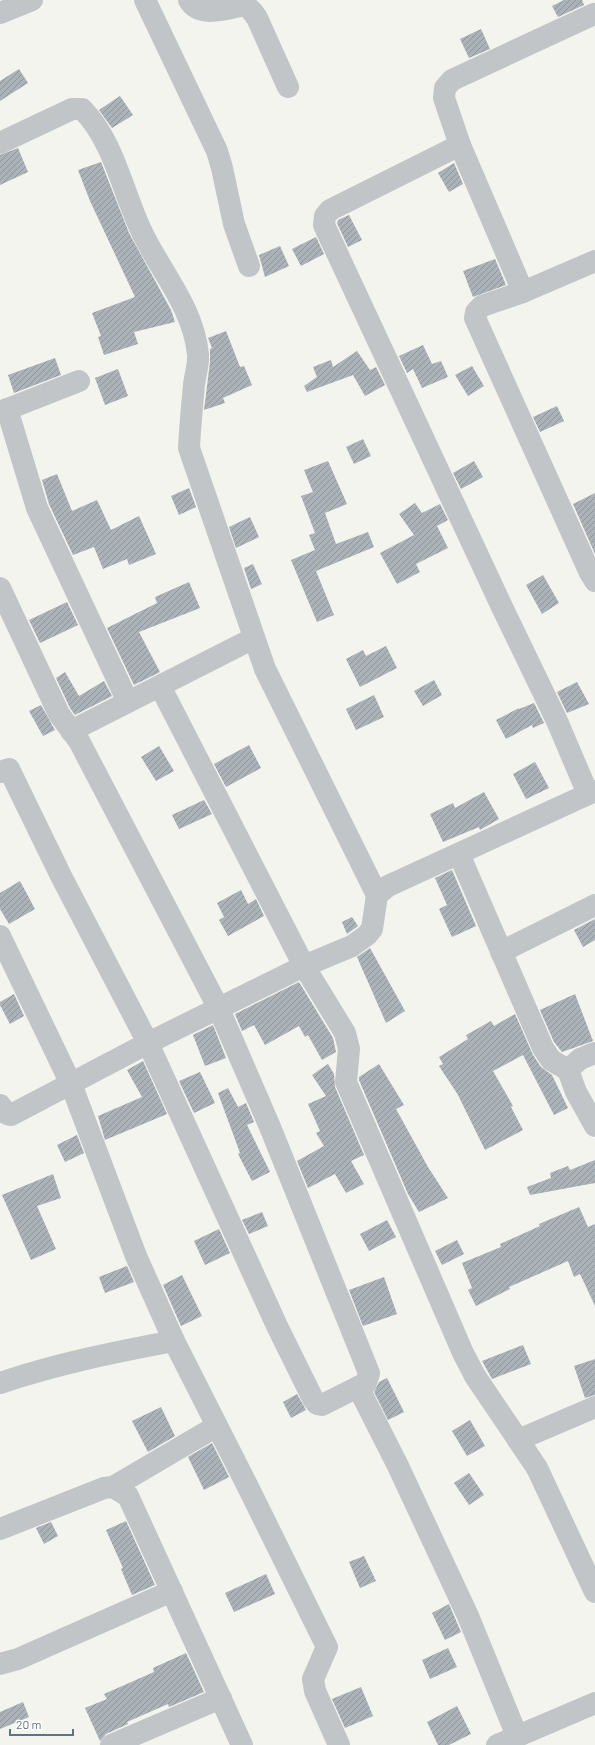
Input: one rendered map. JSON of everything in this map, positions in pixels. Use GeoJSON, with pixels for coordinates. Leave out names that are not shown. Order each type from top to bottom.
{"type":"FeatureCollection","features":[{"type":"Feature","properties":{"kind":"street"},"geometry":{"type":"LineString","coordinates":[[0,13],[32,0]]}},
{"type":"Feature","properties":{"kind":"street"},"geometry":{"type":"LineString","coordinates":[[145,0],[217,151],[234,224],[249,266]]}},
{"type":"Feature","properties":{"kind":"street"},"geometry":{"type":"LineString","coordinates":[[189,0],[191,4],[203,10],[214,11],[245,5],[252,11],[257,18],[288,87]]}},
{"type":"Feature","properties":{"kind":"street"},"geometry":{"type":"LineString","coordinates":[[523,292],[460,145],[444,98],[445,88],[452,80],[593,10]]}},
{"type":"Feature","properties":{"kind":"street"},"geometry":{"type":"LineString","coordinates":[[0,144],[72,109],[82,109],[91,118],[106,143],[140,229],[182,301],[192,330],[198,355],[190,423],[189,448],[265,669],[377,895],[374,922],[368,935],[352,946],[304,966],[148,1043],[11,1115],[7,1114],[0,1105]]}},
{"type":"Feature","properties":{"kind":"street"},"geometry":{"type":"LineString","coordinates":[[377,895],[388,886],[592,792],[495,593],[324,225],[325,216],[330,210],[460,145]]}},
{"type":"Feature","properties":{"kind":"street"},"geometry":{"type":"LineString","coordinates":[[595,261],[523,292],[482,306],[476,312],[476,318],[590,573],[595,581]]}},
{"type":"Feature","properties":{"kind":"street"},"geometry":{"type":"LineString","coordinates":[[79,381],[4,410],[37,508],[128,702]]}},
{"type":"Feature","properties":{"kind":"street"},"geometry":{"type":"LineString","coordinates":[[0,588],[59,714],[78,741],[219,1009],[270,1127],[369,1373],[366,1383],[322,1405],[317,1404],[313,1399],[277,1326],[148,1043],[61,876],[9,769],[0,772]]}},
{"type":"Feature","properties":{"kind":"street"},"geometry":{"type":"LineString","coordinates":[[71,731],[254,638]]}},
{"type":"Feature","properties":{"kind":"street"},"geometry":{"type":"LineString","coordinates":[[160,686],[304,966],[345,1033],[349,1048],[346,1082],[454,1334],[475,1376],[537,1468],[595,1592]]}},
{"type":"Feature","properties":{"kind":"street"},"geometry":{"type":"LineString","coordinates":[[459,854],[543,1048],[551,1060],[568,1070],[576,1092],[595,1126]]}},
{"type":"Feature","properties":{"kind":"street"},"geometry":{"type":"LineString","coordinates":[[501,952],[595,905]]}},
{"type":"Feature","properties":{"kind":"street"},"geometry":{"type":"LineString","coordinates":[[0,936],[71,1084],[136,1256],[174,1341],[327,1647],[313,1679],[315,1691],[339,1745]]}},
{"type":"Feature","properties":{"kind":"street"},"geometry":{"type":"LineString","coordinates":[[568,1070],[580,1059],[595,1053]]}},
{"type":"Feature","properties":{"kind":"street"},"geometry":{"type":"LineString","coordinates":[[0,1384],[23,1376],[108,1354],[174,1341]]}},
{"type":"Feature","properties":{"kind":"street"},"geometry":{"type":"LineString","coordinates":[[358,1387],[398,1466],[468,1616],[518,1736]]}},
{"type":"Feature","properties":{"kind":"street"},"geometry":{"type":"LineString","coordinates":[[518,1440],[595,1407]]}},
{"type":"Feature","properties":{"kind":"street"},"geometry":{"type":"LineString","coordinates":[[0,1529],[104,1488],[113,1487],[217,1426]]}},
{"type":"Feature","properties":{"kind":"street"},"geometry":{"type":"LineString","coordinates":[[113,1487],[128,1496],[242,1745]]}},
{"type":"Feature","properties":{"kind":"street"},"geometry":{"type":"LineString","coordinates":[[0,1664],[18,1659],[172,1591]]}},
{"type":"Feature","properties":{"kind":"street"},"geometry":{"type":"LineString","coordinates":[[111,1745],[221,1698]]}},
{"type":"Feature","properties":{"kind":"street"},"geometry":{"type":"LineString","coordinates":[[497,1745],[595,1703]]}},
{"type":"Feature","properties":{"kind":"building"},"geometry":{"type":"Polygon","coordinates":[[[564,0],[582,0],[584,5],[558,17],[552,6],[564,0]]]}},
{"type":"Feature","properties":{"kind":"building"},"geometry":{"type":"Polygon","coordinates":[[[481,29],[490,49],[469,58],[460,39],[481,29]]]}},
{"type":"Feature","properties":{"kind":"building"},"geometry":{"type":"Polygon","coordinates":[[[19,69],[28,83],[0,101],[0,81],[19,69]]]}},
{"type":"Feature","properties":{"kind":"building"},"geometry":{"type":"Polygon","coordinates":[[[120,96],[133,115],[112,128],[99,110],[120,96]]]}},
{"type":"Feature","properties":{"kind":"building"},"geometry":{"type":"Polygon","coordinates":[[[18,148],[28,172],[0,185],[0,155],[18,148]]]}},
{"type":"Feature","properties":{"kind":"building"},"geometry":{"type":"Polygon","coordinates":[[[101,162],[129,233],[171,310],[175,322],[134,332],[138,344],[104,355],[98,337],[101,336],[92,313],[135,297],[90,201],[78,170],[101,162]]]}},
{"type":"Feature","properties":{"kind":"building"},"geometry":{"type":"Polygon","coordinates":[[[454,163],[463,184],[449,192],[438,173],[454,163]]]}},
{"type":"Feature","properties":{"kind":"building"},"geometry":{"type":"Polygon","coordinates":[[[349,215],[362,240],[348,247],[337,223],[338,220],[349,215]]]}},
{"type":"Feature","properties":{"kind":"building"},"geometry":{"type":"Polygon","coordinates":[[[316,237],[324,254],[301,266],[292,249],[316,237]]]}},
{"type":"Feature","properties":{"kind":"building"},"geometry":{"type":"Polygon","coordinates":[[[280,246],[289,266],[265,277],[259,255],[280,246]]]}},
{"type":"Feature","properties":{"kind":"building"},"geometry":{"type":"Polygon","coordinates":[[[495,259],[506,285],[473,297],[463,271],[495,259]]]}},
{"type":"Feature","properties":{"kind":"building"},"geometry":{"type":"Polygon","coordinates":[[[226,331],[240,367],[244,366],[252,385],[223,398],[225,403],[204,410],[210,362],[210,349],[212,348],[208,338],[226,331]]]}},
{"type":"Feature","properties":{"kind":"building"},"geometry":{"type":"Polygon","coordinates":[[[423,345],[432,364],[441,361],[448,377],[422,388],[413,369],[407,373],[399,356],[423,345]]]}},
{"type":"Feature","properties":{"kind":"building"},"geometry":{"type":"Polygon","coordinates":[[[357,351],[370,370],[376,367],[385,385],[365,396],[353,375],[307,392],[304,386],[317,377],[313,367],[331,360],[333,367],[357,351]]]}},
{"type":"Feature","properties":{"kind":"building"},"geometry":{"type":"Polygon","coordinates":[[[55,358],[61,375],[14,393],[8,375],[55,358]]]}},
{"type":"Feature","properties":{"kind":"building"},"geometry":{"type":"Polygon","coordinates":[[[472,366],[484,386],[468,396],[455,375],[472,366]]]}},
{"type":"Feature","properties":{"kind":"building"},"geometry":{"type":"Polygon","coordinates":[[[118,369],[128,396],[105,405],[95,378],[118,369]]]}},
{"type":"Feature","properties":{"kind":"building"},"geometry":{"type":"Polygon","coordinates":[[[557,406],[564,421],[540,432],[533,417],[557,406]]]}},
{"type":"Feature","properties":{"kind":"building"},"geometry":{"type":"Polygon","coordinates":[[[363,439],[371,456],[354,464],[346,447],[363,439]]]}},
{"type":"Feature","properties":{"kind":"building"},"geometry":{"type":"Polygon","coordinates":[[[328,461],[347,504],[325,513],[336,544],[368,532],[374,547],[316,571],[334,615],[317,622],[291,560],[315,550],[309,535],[315,533],[301,496],[313,492],[304,470],[328,461]]]}},
{"type":"Feature","properties":{"kind":"building"},"geometry":{"type":"Polygon","coordinates":[[[474,461],[483,477],[461,489],[453,473],[474,461]]]}},
{"type":"Feature","properties":{"kind":"building"},"geometry":{"type":"Polygon","coordinates":[[[57,474],[72,511],[97,500],[111,530],[139,516],[156,554],[129,565],[127,559],[103,569],[94,547],[73,555],[49,504],[42,480],[57,474]]]}},
{"type":"Feature","properties":{"kind":"building"},"geometry":{"type":"Polygon","coordinates":[[[189,488],[196,507],[179,515],[171,496],[189,488]]]}},
{"type":"Feature","properties":{"kind":"building"},"geometry":{"type":"Polygon","coordinates":[[[595,493],[595,554],[573,504],[595,493]]]}},
{"type":"Feature","properties":{"kind":"building"},"geometry":{"type":"Polygon","coordinates":[[[415,503],[422,513],[440,504],[448,520],[437,526],[448,548],[416,564],[420,572],[397,584],[380,553],[414,535],[399,514],[415,503]]]}},
{"type":"Feature","properties":{"kind":"building"},"geometry":{"type":"Polygon","coordinates":[[[250,517],[259,537],[236,548],[229,527],[250,517]]]}},
{"type":"Feature","properties":{"kind":"building"},"geometry":{"type":"Polygon","coordinates":[[[253,564],[262,584],[251,589],[244,568],[253,564]]]}},
{"type":"Feature","properties":{"kind":"building"},"geometry":{"type":"Polygon","coordinates":[[[543,575],[559,603],[542,614],[526,585],[543,575]]]}},
{"type":"Feature","properties":{"kind":"building"},"geometry":{"type":"Polygon","coordinates":[[[189,582],[200,608],[139,632],[160,672],[134,685],[107,628],[157,603],[155,597],[189,582]]]}},
{"type":"Feature","properties":{"kind":"building"},"geometry":{"type":"Polygon","coordinates":[[[67,602],[78,625],[40,643],[29,620],[67,602]]]}},
{"type":"Feature","properties":{"kind":"building"},"geometry":{"type":"Polygon","coordinates":[[[386,646],[397,668],[360,687],[346,659],[363,650],[366,656],[386,646]]]}},
{"type":"Feature","properties":{"kind":"building"},"geometry":{"type":"Polygon","coordinates":[[[65,672],[79,696],[104,681],[112,696],[75,715],[70,708],[56,678],[65,672]]]}},
{"type":"Feature","properties":{"kind":"building"},"geometry":{"type":"Polygon","coordinates":[[[434,680],[442,695],[423,706],[414,691],[434,680]]]}},
{"type":"Feature","properties":{"kind":"building"},"geometry":{"type":"Polygon","coordinates":[[[577,682],[589,704],[567,713],[557,692],[577,682]]]}},
{"type":"Feature","properties":{"kind":"building"},"geometry":{"type":"Polygon","coordinates":[[[374,695],[384,717],[356,730],[346,709],[374,695]]]}},
{"type":"Feature","properties":{"kind":"building"},"geometry":{"type":"Polygon","coordinates":[[[534,703],[544,723],[533,728],[532,725],[506,739],[496,720],[519,708],[534,703]]]}},
{"type":"Feature","properties":{"kind":"building"},"geometry":{"type":"Polygon","coordinates":[[[41,705],[55,730],[43,736],[29,711],[41,705]]]}},
{"type":"Feature","properties":{"kind":"building"},"geometry":{"type":"Polygon","coordinates":[[[249,745],[261,768],[226,787],[214,764],[249,745]]]}},
{"type":"Feature","properties":{"kind":"building"},"geometry":{"type":"Polygon","coordinates":[[[159,746],[174,771],[156,781],[141,757],[159,746]]]}},
{"type":"Feature","properties":{"kind":"building"},"geometry":{"type":"Polygon","coordinates":[[[535,762],[549,788],[526,799],[513,774],[535,762]]]}},
{"type":"Feature","properties":{"kind":"building"},"geometry":{"type":"Polygon","coordinates":[[[484,792],[499,819],[480,830],[479,827],[443,842],[430,814],[453,803],[455,808],[484,792]]]}},
{"type":"Feature","properties":{"kind":"building"},"geometry":{"type":"Polygon","coordinates":[[[204,800],[212,814],[179,829],[172,815],[204,800]]]}},
{"type":"Feature","properties":{"kind":"building"},"geometry":{"type":"Polygon","coordinates":[[[452,870],[476,926],[452,937],[439,909],[447,905],[435,878],[452,870]]]}},
{"type":"Feature","properties":{"kind":"building"},"geometry":{"type":"Polygon","coordinates":[[[20,881],[35,909],[9,924],[0,909],[0,893],[20,881]]]}},
{"type":"Feature","properties":{"kind":"building"},"geometry":{"type":"Polygon","coordinates":[[[241,890],[248,904],[256,899],[264,916],[228,936],[219,920],[224,917],[217,903],[241,890]]]}},
{"type":"Feature","properties":{"kind":"building"},"geometry":{"type":"Polygon","coordinates":[[[352,917],[358,926],[347,934],[342,922],[352,917]]]}},
{"type":"Feature","properties":{"kind":"building"},"geometry":{"type":"Polygon","coordinates":[[[595,919],[595,940],[583,947],[574,930],[595,919]]]}},
{"type":"Feature","properties":{"kind":"building"},"geometry":{"type":"Polygon","coordinates":[[[370,948],[405,1011],[386,1023],[357,957],[370,948]]]}},
{"type":"Feature","properties":{"kind":"building"},"geometry":{"type":"Polygon","coordinates":[[[299,982],[333,1038],[336,1052],[322,1060],[308,1035],[305,1037],[299,1026],[265,1045],[254,1025],[242,1031],[235,1014],[299,982]]]}},
{"type":"Feature","properties":{"kind":"building"},"geometry":{"type":"Polygon","coordinates":[[[14,994],[24,1016],[10,1024],[0,1005],[0,1002],[14,994]]]}},
{"type":"Feature","properties":{"kind":"building"},"geometry":{"type":"Polygon","coordinates":[[[575,994],[593,1041],[562,1052],[554,1042],[540,1010],[575,994]]]}},
{"type":"Feature","properties":{"kind":"building"},"geometry":{"type":"Polygon","coordinates":[[[515,1014],[533,1055],[541,1067],[552,1075],[568,1108],[554,1115],[523,1055],[493,1071],[513,1106],[511,1107],[523,1130],[485,1150],[458,1095],[439,1066],[443,1064],[439,1057],[468,1039],[466,1035],[491,1021],[494,1026],[515,1014]]]}},
{"type":"Feature","properties":{"kind":"building"},"geometry":{"type":"Polygon","coordinates":[[[213,1025],[226,1058],[205,1066],[193,1035],[213,1025]]]}},
{"type":"Feature","properties":{"kind":"building"},"geometry":{"type":"Polygon","coordinates":[[[143,1061],[167,1114],[105,1140],[98,1116],[142,1097],[127,1070],[143,1061]]]}},
{"type":"Feature","properties":{"kind":"building"},"geometry":{"type":"Polygon","coordinates":[[[328,1064],[334,1074],[335,1087],[364,1155],[351,1161],[364,1184],[346,1193],[335,1174],[308,1188],[297,1161],[324,1146],[316,1133],[320,1131],[308,1104],[326,1096],[312,1075],[328,1064]]]}},
{"type":"Feature","properties":{"kind":"building"},"geometry":{"type":"Polygon","coordinates":[[[379,1064],[404,1105],[396,1109],[428,1167],[448,1198],[419,1212],[408,1194],[359,1080],[359,1077],[379,1064]]]}},
{"type":"Feature","properties":{"kind":"building"},"geometry":{"type":"Polygon","coordinates":[[[200,1072],[215,1103],[194,1113],[179,1081],[200,1072]]]}},
{"type":"Feature","properties":{"kind":"building"},"geometry":{"type":"Polygon","coordinates":[[[228,1088],[238,1107],[246,1103],[254,1122],[247,1125],[270,1172],[252,1181],[238,1154],[240,1153],[218,1093],[228,1088]]]}},
{"type":"Feature","properties":{"kind":"building"},"geometry":{"type":"Polygon","coordinates":[[[77,1135],[84,1153],[65,1162],[57,1145],[77,1135]]]}},
{"type":"Feature","properties":{"kind":"building"},"geometry":{"type":"Polygon","coordinates":[[[595,1160],[595,1183],[530,1195],[527,1187],[551,1178],[550,1173],[568,1166],[570,1170],[595,1160]]]}},
{"type":"Feature","properties":{"kind":"building"},"geometry":{"type":"Polygon","coordinates":[[[53,1174],[61,1198],[37,1206],[56,1249],[31,1260],[2,1195],[53,1174]]]}},
{"type":"Feature","properties":{"kind":"building"},"geometry":{"type":"Polygon","coordinates":[[[579,1207],[588,1227],[595,1224],[595,1306],[580,1274],[574,1277],[568,1261],[509,1287],[510,1289],[476,1306],[468,1290],[472,1288],[462,1263],[501,1247],[500,1244],[540,1226],[539,1224],[579,1207]]]}},
{"type":"Feature","properties":{"kind":"building"},"geometry":{"type":"Polygon","coordinates":[[[262,1212],[268,1226],[249,1234],[242,1220],[262,1212]]]}},
{"type":"Feature","properties":{"kind":"building"},"geometry":{"type":"Polygon","coordinates":[[[387,1220],[396,1237],[369,1251],[360,1234],[387,1220]]]}},
{"type":"Feature","properties":{"kind":"building"},"geometry":{"type":"Polygon","coordinates":[[[219,1229],[230,1253],[205,1265],[194,1241],[219,1229]]]}},
{"type":"Feature","properties":{"kind":"building"},"geometry":{"type":"Polygon","coordinates":[[[457,1240],[464,1254],[442,1265],[435,1251],[457,1240]]]}},
{"type":"Feature","properties":{"kind":"building"},"geometry":{"type":"Polygon","coordinates":[[[127,1266],[134,1282],[105,1293],[99,1277],[127,1266]]]}},
{"type":"Feature","properties":{"kind":"building"},"geometry":{"type":"Polygon","coordinates":[[[182,1275],[202,1316],[181,1326],[163,1285],[182,1275]]]}},
{"type":"Feature","properties":{"kind":"building"},"geometry":{"type":"Polygon","coordinates":[[[384,1277],[397,1314],[363,1326],[349,1290],[384,1277]]]}},
{"type":"Feature","properties":{"kind":"building"},"geometry":{"type":"Polygon","coordinates":[[[523,1345],[531,1364],[492,1379],[482,1361],[523,1345]]]}},
{"type":"Feature","properties":{"kind":"building"},"geometry":{"type":"Polygon","coordinates":[[[595,1359],[595,1395],[585,1398],[574,1366],[595,1359]]]}},
{"type":"Feature","properties":{"kind":"building"},"geometry":{"type":"Polygon","coordinates":[[[387,1378],[404,1412],[388,1420],[374,1392],[379,1382],[387,1378]]]}},
{"type":"Feature","properties":{"kind":"building"},"geometry":{"type":"Polygon","coordinates":[[[297,1394],[306,1410],[291,1418],[283,1402],[297,1394]]]}},
{"type":"Feature","properties":{"kind":"building"},"geometry":{"type":"Polygon","coordinates":[[[161,1407],[175,1436],[148,1452],[132,1421],[161,1407]]]}},
{"type":"Feature","properties":{"kind":"building"},"geometry":{"type":"Polygon","coordinates":[[[470,1420],[485,1446],[467,1456],[452,1431],[470,1420]]]}},
{"type":"Feature","properties":{"kind":"building"},"geometry":{"type":"Polygon","coordinates":[[[212,1443],[229,1477],[204,1490],[188,1457],[212,1443]]]}},
{"type":"Feature","properties":{"kind":"building"},"geometry":{"type":"Polygon","coordinates":[[[469,1473],[484,1495],[469,1505],[454,1483],[469,1473]]]}},
{"type":"Feature","properties":{"kind":"building"},"geometry":{"type":"Polygon","coordinates":[[[126,1521],[155,1585],[132,1595],[121,1569],[123,1568],[106,1530],[126,1521]]]}},
{"type":"Feature","properties":{"kind":"building"},"geometry":{"type":"Polygon","coordinates":[[[51,1522],[58,1536],[44,1544],[36,1528],[51,1522]]]}},
{"type":"Feature","properties":{"kind":"building"},"geometry":{"type":"Polygon","coordinates":[[[364,1556],[376,1581],[360,1588],[349,1562],[364,1556]]]}},
{"type":"Feature","properties":{"kind":"building"},"geometry":{"type":"Polygon","coordinates":[[[266,1574],[275,1594],[234,1612],[225,1593],[266,1574]]]}},
{"type":"Feature","properties":{"kind":"building"},"geometry":{"type":"Polygon","coordinates":[[[449,1604],[461,1632],[445,1640],[432,1613],[449,1604]]]}},
{"type":"Feature","properties":{"kind":"building"},"geometry":{"type":"Polygon","coordinates":[[[448,1648],[457,1667],[430,1679],[422,1660],[448,1648]]]}},
{"type":"Feature","properties":{"kind":"building"},"geometry":{"type":"Polygon","coordinates":[[[186,1653],[204,1692],[169,1707],[168,1704],[127,1722],[128,1724],[106,1734],[100,1741],[85,1708],[107,1699],[104,1694],[154,1672],[153,1668],[186,1653]]]}},
{"type":"Feature","properties":{"kind":"building"},"geometry":{"type":"Polygon","coordinates":[[[361,1687],[373,1716],[345,1728],[332,1699],[361,1687]]]}},
{"type":"Feature","properties":{"kind":"building"},"geometry":{"type":"Polygon","coordinates":[[[23,1702],[29,1717],[0,1729],[0,1712],[23,1702]]]}},
{"type":"Feature","properties":{"kind":"building"},"geometry":{"type":"Polygon","coordinates":[[[457,1706],[471,1734],[449,1745],[438,1745],[427,1722],[457,1706]]]}}]}
